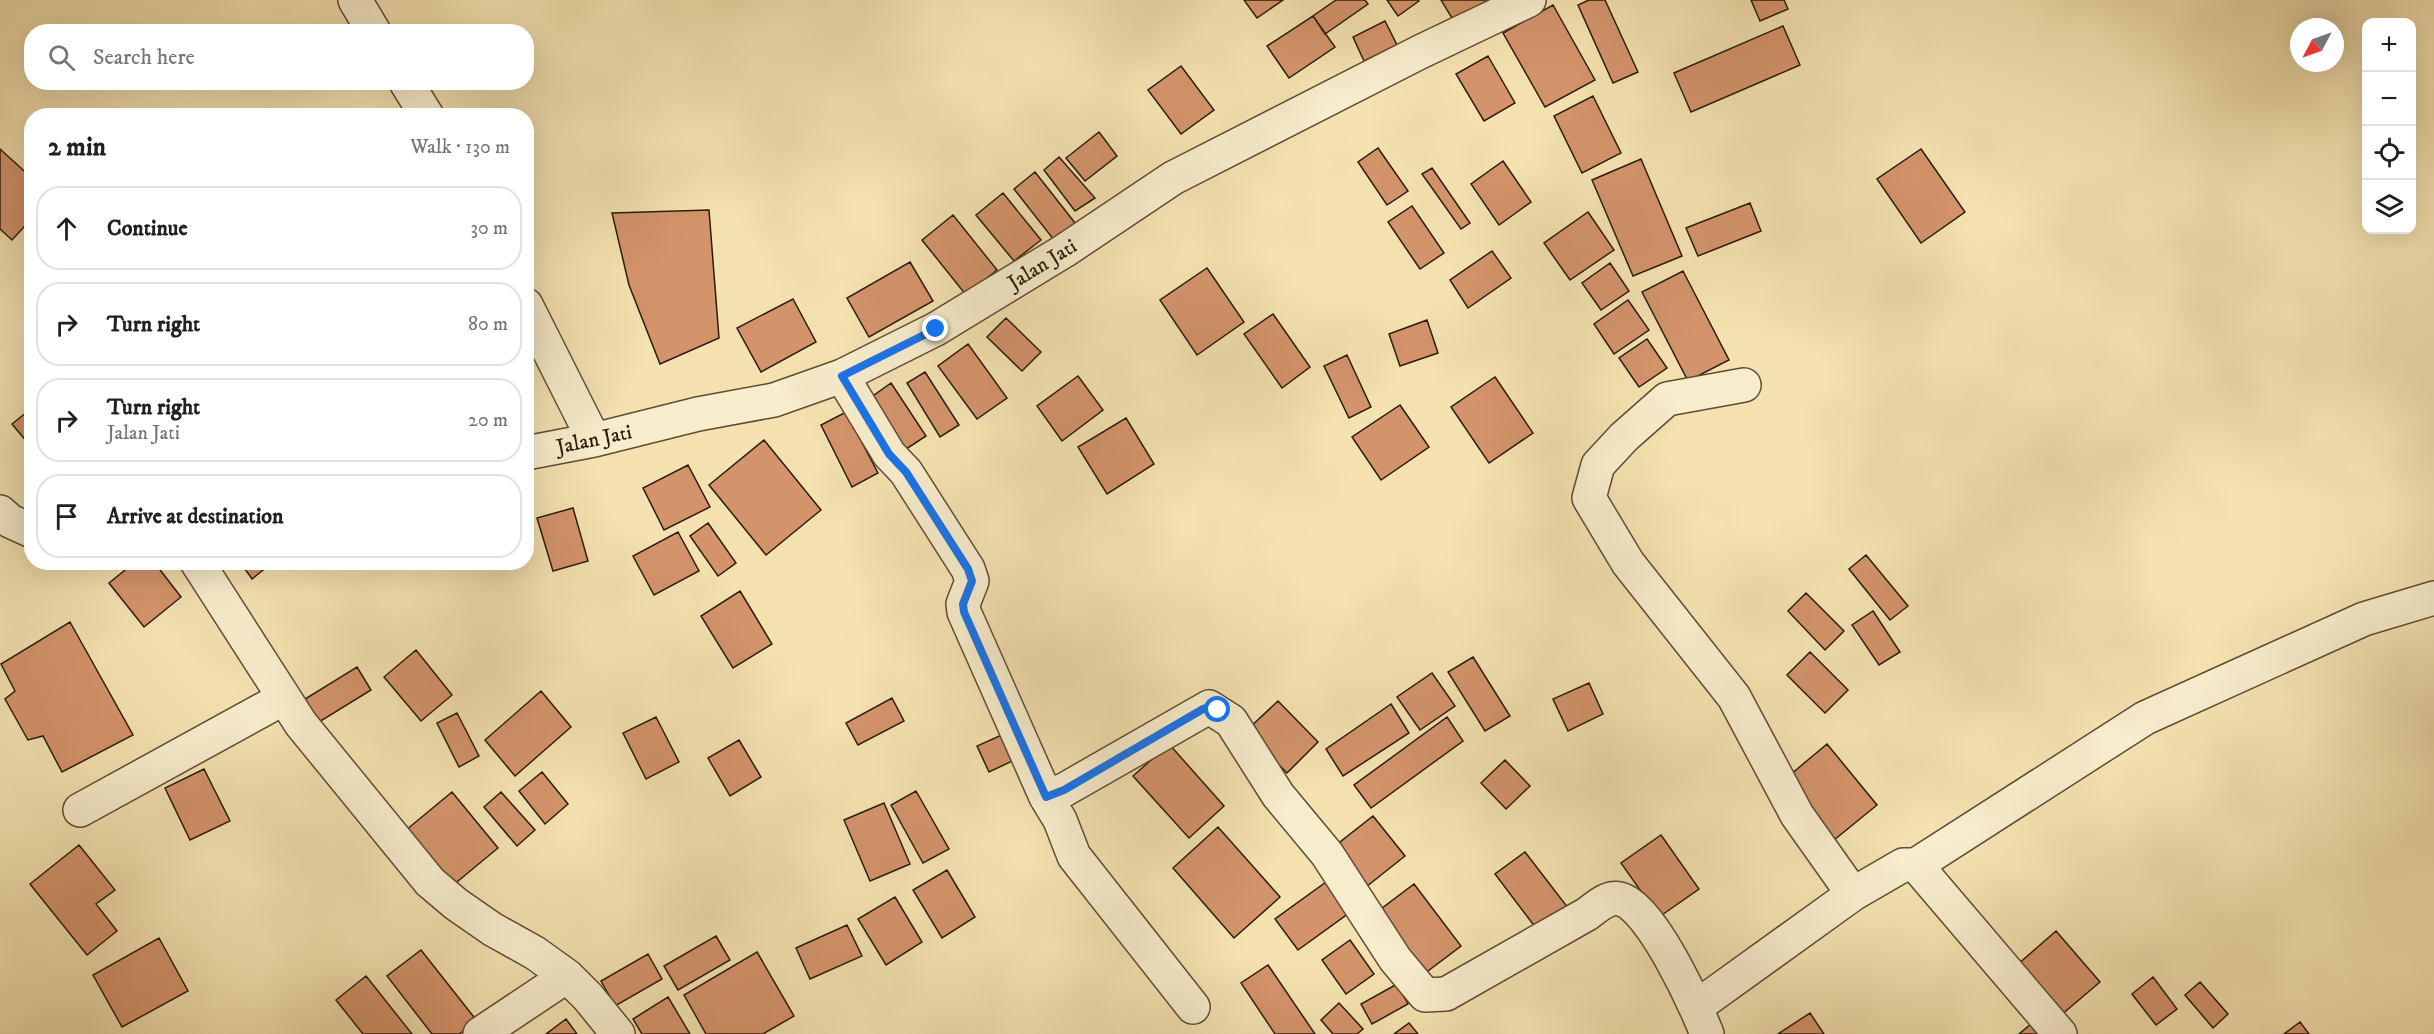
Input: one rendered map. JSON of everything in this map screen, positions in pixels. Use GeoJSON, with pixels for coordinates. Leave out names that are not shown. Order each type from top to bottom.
{"type":"FeatureCollection","features":[{"type":"Feature","properties":{"kind":"street"},"geometry":{"type":"LineString","coordinates":[[355,0],[369,24]]}},
{"type":"Feature","properties":{"kind":"street","name":"Jalan Jati"},"geometry":{"type":"LineString","coordinates":[[534,451],[594,440],[698,414],[774,400],[842,376],[936,329],[1064,251],[1173,178],[1420,52],[1529,0]]}},
{"type":"Feature","properties":{"kind":"street"},"geometry":{"type":"LineString","coordinates":[[411,90],[422,108]]}},
{"type":"Feature","properties":{"kind":"street"},"geometry":{"type":"LineString","coordinates":[[534,321],[594,440]]}},
{"type":"Feature","properties":{"kind":"street"},"geometry":{"type":"LineString","coordinates":[[842,376],[889,454],[906,472],[968,569],[972,581],[963,604],[964,612],[1046,797],[1060,820],[1074,856],[1193,1007]]}},
{"type":"Feature","properties":{"kind":"street"},"geometry":{"type":"LineString","coordinates":[[1744,385],[1667,399],[1624,437],[1598,465],[1589,498],[1628,563],[1734,697],[1797,815],[1854,894]]}},
{"type":"Feature","properties":{"kind":"street"},"geometry":{"type":"LineString","coordinates":[[202,570],[301,724],[430,882],[456,904],[535,953],[567,976],[588,997],[618,1034]]}},
{"type":"Feature","properties":{"kind":"street"},"geometry":{"type":"LineString","coordinates":[[1046,797],[1064,790],[1209,707],[1231,721],[1278,795],[1327,854],[1395,959],[1425,995],[1446,994],[1587,914],[1608,899],[1619,899],[1633,905],[1662,942],[1701,1021],[1854,894],[1903,865],[1916,865],[2145,718],[2364,618],[2434,598]]}},
{"type":"Feature","properties":{"kind":"street"},"geometry":{"type":"LineString","coordinates":[[80,810],[284,698]]}},
{"type":"Feature","properties":{"kind":"street"},"geometry":{"type":"LineString","coordinates":[[1916,865],[2060,1034]]}},
{"type":"Feature","properties":{"kind":"street"},"geometry":{"type":"LineString","coordinates":[[480,1034],[567,976]]}},
{"type":"Feature","properties":{"kind":"building"},"geometry":{"type":"Polygon","coordinates":[[[1244,0],[1283,0],[1257,18],[1244,0]]]}},
{"type":"Feature","properties":{"kind":"building"},"geometry":{"type":"Polygon","coordinates":[[[1336,0],[1365,0],[1368,4],[1325,34],[1313,16],[1336,0]]]}},
{"type":"Feature","properties":{"kind":"building"},"geometry":{"type":"Polygon","coordinates":[[[1387,0],[1418,0],[1419,1],[1398,16],[1387,0]]]}},
{"type":"Feature","properties":{"kind":"building"},"geometry":{"type":"Polygon","coordinates":[[[1441,0],[1494,0],[1455,23],[1441,0]]]}},
{"type":"Feature","properties":{"kind":"building"},"geometry":{"type":"Polygon","coordinates":[[[1589,0],[1605,0],[1638,72],[1613,83],[1578,5],[1589,0]]]}},
{"type":"Feature","properties":{"kind":"building"},"geometry":{"type":"Polygon","coordinates":[[[1751,0],[1784,0],[1788,9],[1760,21],[1751,0]]]}},
{"type":"Feature","properties":{"kind":"building"},"geometry":{"type":"Polygon","coordinates":[[[1553,5],[1595,80],[1545,107],[1503,33],[1553,5]]]}},
{"type":"Feature","properties":{"kind":"building"},"geometry":{"type":"Polygon","coordinates":[[[1313,16],[1335,47],[1289,78],[1267,46],[1313,16]]]}},
{"type":"Feature","properties":{"kind":"building"},"geometry":{"type":"Polygon","coordinates":[[[1385,21],[1397,45],[1364,61],[1353,37],[1385,21]]]}},
{"type":"Feature","properties":{"kind":"building"},"geometry":{"type":"Polygon","coordinates":[[[1783,26],[1800,65],[1691,112],[1674,73],[1783,26]]]}},
{"type":"Feature","properties":{"kind":"building"},"geometry":{"type":"Polygon","coordinates":[[[1488,56],[1515,103],[1484,121],[1456,74],[1488,56]]]}},
{"type":"Feature","properties":{"kind":"building"},"geometry":{"type":"Polygon","coordinates":[[[1181,66],[1214,110],[1181,134],[1148,90],[1181,66]]]}},
{"type":"Feature","properties":{"kind":"building"},"geometry":{"type":"Polygon","coordinates":[[[1593,96],[1621,153],[1582,173],[1554,116],[1593,96]]]}},
{"type":"Feature","properties":{"kind":"building"},"geometry":{"type":"Polygon","coordinates":[[[1099,132],[1117,156],[1085,181],[1066,158],[1099,132]]]}},
{"type":"Feature","properties":{"kind":"building"},"geometry":{"type":"Polygon","coordinates":[[[1378,148],[1408,191],[1387,205],[1358,162],[1378,148]]]}},
{"type":"Feature","properties":{"kind":"building"},"geometry":{"type":"Polygon","coordinates":[[[0,149],[24,171],[24,227],[12,240],[0,229],[0,149]]]}},
{"type":"Feature","properties":{"kind":"building"},"geometry":{"type":"Polygon","coordinates":[[[1921,149],[1965,212],[1921,243],[1877,179],[1921,149]]]}},
{"type":"Feature","properties":{"kind":"building"},"geometry":{"type":"Polygon","coordinates":[[[1059,157],[1095,198],[1075,211],[1044,170],[1059,157]]]}},
{"type":"Feature","properties":{"kind":"building"},"geometry":{"type":"Polygon","coordinates":[[[1641,159],[1682,256],[1633,276],[1592,180],[1641,159]]]}},
{"type":"Feature","properties":{"kind":"building"},"geometry":{"type":"Polygon","coordinates":[[[1503,161],[1531,202],[1499,225],[1471,184],[1503,161]]]}},
{"type":"Feature","properties":{"kind":"building"},"geometry":{"type":"Polygon","coordinates":[[[1432,168],[1470,223],[1461,229],[1422,174],[1432,168]]]}},
{"type":"Feature","properties":{"kind":"building"},"geometry":{"type":"Polygon","coordinates":[[[1035,172],[1075,223],[1054,240],[1014,189],[1035,172]]]}},
{"type":"Feature","properties":{"kind":"building"},"geometry":{"type":"Polygon","coordinates":[[[1003,193],[1041,240],[1014,261],[976,215],[1003,193]]]}},
{"type":"Feature","properties":{"kind":"building"},"geometry":{"type":"Polygon","coordinates":[[[1750,203],[1761,231],[1698,256],[1686,228],[1750,203]]]}},
{"type":"Feature","properties":{"kind":"building"},"geometry":{"type":"Polygon","coordinates":[[[1412,206],[1444,253],[1420,269],[1388,222],[1412,206]]]}},
{"type":"Feature","properties":{"kind":"building"},"geometry":{"type":"Polygon","coordinates":[[[709,210],[719,338],[660,364],[629,285],[612,213],[709,210]]]}},
{"type":"Feature","properties":{"kind":"building"},"geometry":{"type":"Polygon","coordinates":[[[1588,212],[1614,250],[1570,280],[1544,243],[1588,212]]]}},
{"type":"Feature","properties":{"kind":"building"},"geometry":{"type":"Polygon","coordinates":[[[953,215],[997,270],[966,295],[922,240],[953,215]]]}},
{"type":"Feature","properties":{"kind":"building"},"geometry":{"type":"Polygon","coordinates":[[[1492,251],[1511,278],[1468,308],[1450,280],[1492,251]]]}},
{"type":"Feature","properties":{"kind":"building"},"geometry":{"type":"Polygon","coordinates":[[[910,262],[933,301],[869,337],[847,298],[910,262]]]}},
{"type":"Feature","properties":{"kind":"building"},"geometry":{"type":"Polygon","coordinates":[[[1610,263],[1629,291],[1601,310],[1582,283],[1610,263]]]}},
{"type":"Feature","properties":{"kind":"building"},"geometry":{"type":"Polygon","coordinates":[[[1207,268],[1244,322],[1197,355],[1160,300],[1207,268]]]}},
{"type":"Feature","properties":{"kind":"building"},"geometry":{"type":"Polygon","coordinates":[[[1683,271],[1729,360],[1688,381],[1642,292],[1683,271]]]}},
{"type":"Feature","properties":{"kind":"building"},"geometry":{"type":"Polygon","coordinates":[[[793,299],[816,342],[761,372],[737,328],[793,299]]]}},
{"type":"Feature","properties":{"kind":"building"},"geometry":{"type":"Polygon","coordinates":[[[1628,300],[1649,330],[1614,354],[1594,324],[1628,300]]]}},
{"type":"Feature","properties":{"kind":"building"},"geometry":{"type":"Polygon","coordinates":[[[1273,314],[1310,367],[1282,388],[1244,334],[1273,314]]]}},
{"type":"Feature","properties":{"kind":"building"},"geometry":{"type":"Polygon","coordinates":[[[1006,318],[1041,352],[1022,371],[987,337],[1006,318]]]}},
{"type":"Feature","properties":{"kind":"building"},"geometry":{"type":"Polygon","coordinates":[[[1427,320],[1438,353],[1400,366],[1389,334],[1427,320]]]}},
{"type":"Feature","properties":{"kind":"building"},"geometry":{"type":"Polygon","coordinates":[[[1647,339],[1667,368],[1639,387],[1619,358],[1647,339]]]}},
{"type":"Feature","properties":{"kind":"building"},"geometry":{"type":"Polygon","coordinates":[[[968,344],[1007,398],[977,419],[938,366],[968,344]]]}},
{"type":"Feature","properties":{"kind":"building"},"geometry":{"type":"Polygon","coordinates":[[[1347,355],[1371,407],[1349,418],[1324,366],[1347,355]]]}},
{"type":"Feature","properties":{"kind":"building"},"geometry":{"type":"Polygon","coordinates":[[[925,372],[959,425],[940,437],[907,383],[925,372]]]}},
{"type":"Feature","properties":{"kind":"building"},"geometry":{"type":"Polygon","coordinates":[[[1078,376],[1103,410],[1062,441],[1037,406],[1078,376]]]}},
{"type":"Feature","properties":{"kind":"building"},"geometry":{"type":"Polygon","coordinates":[[[1495,377],[1533,433],[1489,463],[1451,407],[1495,377]]]}},
{"type":"Feature","properties":{"kind":"building"},"geometry":{"type":"Polygon","coordinates":[[[891,383],[926,436],[897,455],[863,403],[891,383]]]}},
{"type":"Feature","properties":{"kind":"building"},"geometry":{"type":"Polygon","coordinates":[[[1400,405],[1429,447],[1381,480],[1352,437],[1400,405]]]}},
{"type":"Feature","properties":{"kind":"building"},"geometry":{"type":"Polygon","coordinates":[[[846,412],[878,473],[852,487],[821,425],[846,412]]]}},
{"type":"Feature","properties":{"kind":"building"},"geometry":{"type":"Polygon","coordinates":[[[24,414],[24,438],[12,424],[24,414]]]}},
{"type":"Feature","properties":{"kind":"building"},"geometry":{"type":"Polygon","coordinates":[[[1126,418],[1154,464],[1107,494],[1078,447],[1126,418]]]}},
{"type":"Feature","properties":{"kind":"building"},"geometry":{"type":"Polygon","coordinates":[[[764,440],[821,510],[766,555],[709,485],[764,440]]]}},
{"type":"Feature","properties":{"kind":"building"},"geometry":{"type":"Polygon","coordinates":[[[688,465],[710,507],[664,530],[643,488],[688,465]]]}},
{"type":"Feature","properties":{"kind":"building"},"geometry":{"type":"Polygon","coordinates":[[[573,508],[588,561],[553,571],[537,518],[573,508]]]}},
{"type":"Feature","properties":{"kind":"building"},"geometry":{"type":"Polygon","coordinates":[[[708,523],[736,563],[718,576],[690,536],[708,523]]]}},
{"type":"Feature","properties":{"kind":"building"},"geometry":{"type":"Polygon","coordinates":[[[678,532],[699,571],[654,595],[633,556],[678,532]]]}},
{"type":"Feature","properties":{"kind":"building"},"geometry":{"type":"Polygon","coordinates":[[[1866,555],[1908,606],[1890,620],[1849,569],[1866,555]]]}},
{"type":"Feature","properties":{"kind":"building"},"geometry":{"type":"Polygon","coordinates":[[[125,570],[160,570],[181,597],[144,627],[109,583],[125,570]]]}},
{"type":"Feature","properties":{"kind":"building"},"geometry":{"type":"Polygon","coordinates":[[[246,570],[263,570],[252,579],[246,570]]]}},
{"type":"Feature","properties":{"kind":"building"},"geometry":{"type":"Polygon","coordinates":[[[740,591],[772,644],[733,668],[701,616],[740,591]]]}},
{"type":"Feature","properties":{"kind":"building"},"geometry":{"type":"Polygon","coordinates":[[[1806,593],[1844,631],[1825,650],[1788,611],[1806,593]]]}},
{"type":"Feature","properties":{"kind":"building"},"geometry":{"type":"Polygon","coordinates":[[[1873,611],[1900,652],[1879,665],[1852,625],[1873,611]]]}},
{"type":"Feature","properties":{"kind":"building"},"geometry":{"type":"Polygon","coordinates":[[[70,622],[133,735],[62,772],[43,736],[28,740],[5,699],[15,691],[1,664],[70,622]]]}},
{"type":"Feature","properties":{"kind":"building"},"geometry":{"type":"Polygon","coordinates":[[[416,650],[452,695],[421,721],[384,677],[416,650]]]}},
{"type":"Feature","properties":{"kind":"building"},"geometry":{"type":"Polygon","coordinates":[[[1810,652],[1848,690],[1825,713],[1787,675],[1810,652]]]}},
{"type":"Feature","properties":{"kind":"building"},"geometry":{"type":"Polygon","coordinates":[[[1473,657],[1510,716],[1485,731],[1448,672],[1473,657]]]}},
{"type":"Feature","properties":{"kind":"building"},"geometry":{"type":"Polygon","coordinates":[[[357,667],[371,690],[311,727],[297,704],[357,667]]]}},
{"type":"Feature","properties":{"kind":"building"},"geometry":{"type":"Polygon","coordinates":[[[1432,673],[1455,706],[1420,730],[1397,697],[1432,673]]]}},
{"type":"Feature","properties":{"kind":"building"},"geometry":{"type":"Polygon","coordinates":[[[1589,683],[1603,714],[1568,731],[1553,699],[1589,683]]]}},
{"type":"Feature","properties":{"kind":"building"},"geometry":{"type":"Polygon","coordinates":[[[541,691],[571,727],[515,776],[485,740],[541,691]]]}},
{"type":"Feature","properties":{"kind":"building"},"geometry":{"type":"Polygon","coordinates":[[[892,698],[904,721],[858,745],[846,723],[892,698]]]}},
{"type":"Feature","properties":{"kind":"building"},"geometry":{"type":"Polygon","coordinates":[[[1278,701],[1318,742],[1287,773],[1246,731],[1278,701]]]}},
{"type":"Feature","properties":{"kind":"building"},"geometry":{"type":"Polygon","coordinates":[[[1391,704],[1409,733],[1343,776],[1326,749],[1391,704]]]}},
{"type":"Feature","properties":{"kind":"building"},"geometry":{"type":"Polygon","coordinates":[[[457,713],[479,756],[459,767],[437,723],[457,713]]]}},
{"type":"Feature","properties":{"kind":"building"},"geometry":{"type":"Polygon","coordinates":[[[656,717],[679,762],[646,779],[623,733],[656,717]]]}},
{"type":"Feature","properties":{"kind":"building"},"geometry":{"type":"Polygon","coordinates":[[[1447,717],[1463,741],[1371,808],[1354,785],[1447,717]]]}},
{"type":"Feature","properties":{"kind":"building"},"geometry":{"type":"Polygon","coordinates":[[[1015,729],[1027,754],[989,772],[977,746],[1015,729]]]}},
{"type":"Feature","properties":{"kind":"building"},"geometry":{"type":"Polygon","coordinates":[[[739,740],[761,777],[730,796],[708,758],[739,740]]]}},
{"type":"Feature","properties":{"kind":"building"},"geometry":{"type":"Polygon","coordinates":[[[1169,744],[1224,806],[1189,838],[1133,776],[1169,744]]]}},
{"type":"Feature","properties":{"kind":"building"},"geometry":{"type":"Polygon","coordinates":[[[1827,744],[1877,805],[1834,840],[1784,780],[1827,744]]]}},
{"type":"Feature","properties":{"kind":"building"},"geometry":{"type":"Polygon","coordinates":[[[1505,760],[1530,786],[1506,809],[1481,783],[1505,760]]]}},
{"type":"Feature","properties":{"kind":"building"},"geometry":{"type":"Polygon","coordinates":[[[204,769],[230,821],[190,840],[165,788],[204,769]]]}},
{"type":"Feature","properties":{"kind":"building"},"geometry":{"type":"Polygon","coordinates":[[[542,772],[568,804],[545,824],[519,791],[542,772]]]}},
{"type":"Feature","properties":{"kind":"building"},"geometry":{"type":"Polygon","coordinates":[[[916,791],[949,849],[923,863],[891,805],[916,791]]]}},
{"type":"Feature","properties":{"kind":"building"},"geometry":{"type":"Polygon","coordinates":[[[452,792],[498,848],[446,891],[400,835],[452,792]]]}},
{"type":"Feature","properties":{"kind":"building"},"geometry":{"type":"Polygon","coordinates":[[[501,792],[535,830],[517,846],[484,807],[501,792]]]}},
{"type":"Feature","properties":{"kind":"building"},"geometry":{"type":"Polygon","coordinates":[[[884,803],[910,864],[870,881],[844,820],[884,803]]]}},
{"type":"Feature","properties":{"kind":"building"},"geometry":{"type":"Polygon","coordinates":[[[1373,816],[1405,856],[1366,887],[1335,846],[1373,816]]]}},
{"type":"Feature","properties":{"kind":"building"},"geometry":{"type":"Polygon","coordinates":[[[1218,827],[1280,897],[1234,938],[1173,868],[1218,827]]]}},
{"type":"Feature","properties":{"kind":"building"},"geometry":{"type":"Polygon","coordinates":[[[1661,835],[1699,889],[1659,917],[1621,863],[1661,835]]]}},
{"type":"Feature","properties":{"kind":"building"},"geometry":{"type":"Polygon","coordinates":[[[79,845],[115,890],[96,904],[117,931],[87,955],[30,884],[79,845]]]}},
{"type":"Feature","properties":{"kind":"building"},"geometry":{"type":"Polygon","coordinates":[[[1525,852],[1582,926],[1551,948],[1495,874],[1525,852]]]}},
{"type":"Feature","properties":{"kind":"building"},"geometry":{"type":"Polygon","coordinates":[[[947,870],[975,917],[942,938],[913,890],[947,870]]]}},
{"type":"Feature","properties":{"kind":"building"},"geometry":{"type":"Polygon","coordinates":[[[1326,882],[1349,913],[1298,950],[1275,919],[1326,882]]]}},
{"type":"Feature","properties":{"kind":"building"},"geometry":{"type":"Polygon","coordinates":[[[1414,884],[1461,946],[1424,974],[1377,912],[1414,884]]]}},
{"type":"Feature","properties":{"kind":"building"},"geometry":{"type":"Polygon","coordinates":[[[895,897],[922,942],[886,965],[858,919],[895,897]]]}},
{"type":"Feature","properties":{"kind":"building"},"geometry":{"type":"Polygon","coordinates":[[[847,925],[862,956],[810,979],[796,948],[847,925]]]}},
{"type":"Feature","properties":{"kind":"building"},"geometry":{"type":"Polygon","coordinates":[[[2056,931],[2100,982],[2060,1016],[2017,965],[2056,931]]]}},
{"type":"Feature","properties":{"kind":"building"},"geometry":{"type":"Polygon","coordinates":[[[716,936],[730,960],[678,990],[664,966],[716,936]]]}},
{"type":"Feature","properties":{"kind":"building"},"geometry":{"type":"Polygon","coordinates":[[[159,938],[188,991],[122,1027],[93,975],[159,938]]]}},
{"type":"Feature","properties":{"kind":"building"},"geometry":{"type":"Polygon","coordinates":[[[1350,940],[1374,974],[1346,994],[1322,960],[1350,940]]]}},
{"type":"Feature","properties":{"kind":"building"},"geometry":{"type":"Polygon","coordinates":[[[421,950],[477,1021],[459,1034],[432,1034],[387,976],[421,950]]]}},
{"type":"Feature","properties":{"kind":"building"},"geometry":{"type":"Polygon","coordinates":[[[757,952],[794,1016],[763,1034],[706,1034],[684,995],[757,952]]]}},
{"type":"Feature","properties":{"kind":"building"},"geometry":{"type":"Polygon","coordinates":[[[648,954],[662,979],[615,1006],[601,981],[648,954]]]}},
{"type":"Feature","properties":{"kind":"building"},"geometry":{"type":"Polygon","coordinates":[[[1268,965],[1315,1034],[1275,1034],[1241,983],[1268,965]]]}},
{"type":"Feature","properties":{"kind":"building"},"geometry":{"type":"Polygon","coordinates":[[[366,976],[412,1034],[363,1034],[336,1000],[366,976]]]}},
{"type":"Feature","properties":{"kind":"building"},"geometry":{"type":"Polygon","coordinates":[[[2153,977],[2177,1009],[2156,1025],[2132,994],[2153,977]]]}},
{"type":"Feature","properties":{"kind":"building"},"geometry":{"type":"Polygon","coordinates":[[[2200,982],[2228,1014],[2213,1028],[2185,995],[2200,982]]]}},
{"type":"Feature","properties":{"kind":"building"},"geometry":{"type":"Polygon","coordinates":[[[1397,984],[1408,1004],[1372,1024],[1361,1004],[1397,984]]]}},
{"type":"Feature","properties":{"kind":"building"},"geometry":{"type":"Polygon","coordinates":[[[668,997],[690,1034],[642,1034],[633,1019],[668,997]]]}},
{"type":"Feature","properties":{"kind":"building"},"geometry":{"type":"Polygon","coordinates":[[[1339,1003],[1363,1029],[1357,1034],[1333,1034],[1321,1020],[1339,1003]]]}},
{"type":"Feature","properties":{"kind":"building"},"geometry":{"type":"Polygon","coordinates":[[[1810,1013],[1824,1034],[1778,1034],[1810,1013]]]}},
{"type":"Feature","properties":{"kind":"building"},"geometry":{"type":"Polygon","coordinates":[[[566,1019],[577,1034],[546,1034],[566,1019]]]}},
{"type":"Feature","properties":{"kind":"building"},"geometry":{"type":"Polygon","coordinates":[[[2037,1019],[2049,1034],[2019,1034],[2037,1019]]]}},
{"type":"Feature","properties":{"kind":"building"},"geometry":{"type":"Polygon","coordinates":[[[2300,1022],[2309,1034],[2284,1034],[2300,1022]]]}},
{"type":"Feature","properties":{"kind":"building"},"geometry":{"type":"Polygon","coordinates":[[[1409,1023],[1418,1034],[1394,1034],[1409,1023]]]}},
{"type":"Feature","properties":{"kind":"route"},"geometry":{"type":"LineString","coordinates":[[936,329],[842,376],[889,454],[906,472],[971,575],[972,581],[963,604],[964,612],[1046,797],[1064,790],[1203,709],[1209,707],[1218,710]]}}]}
